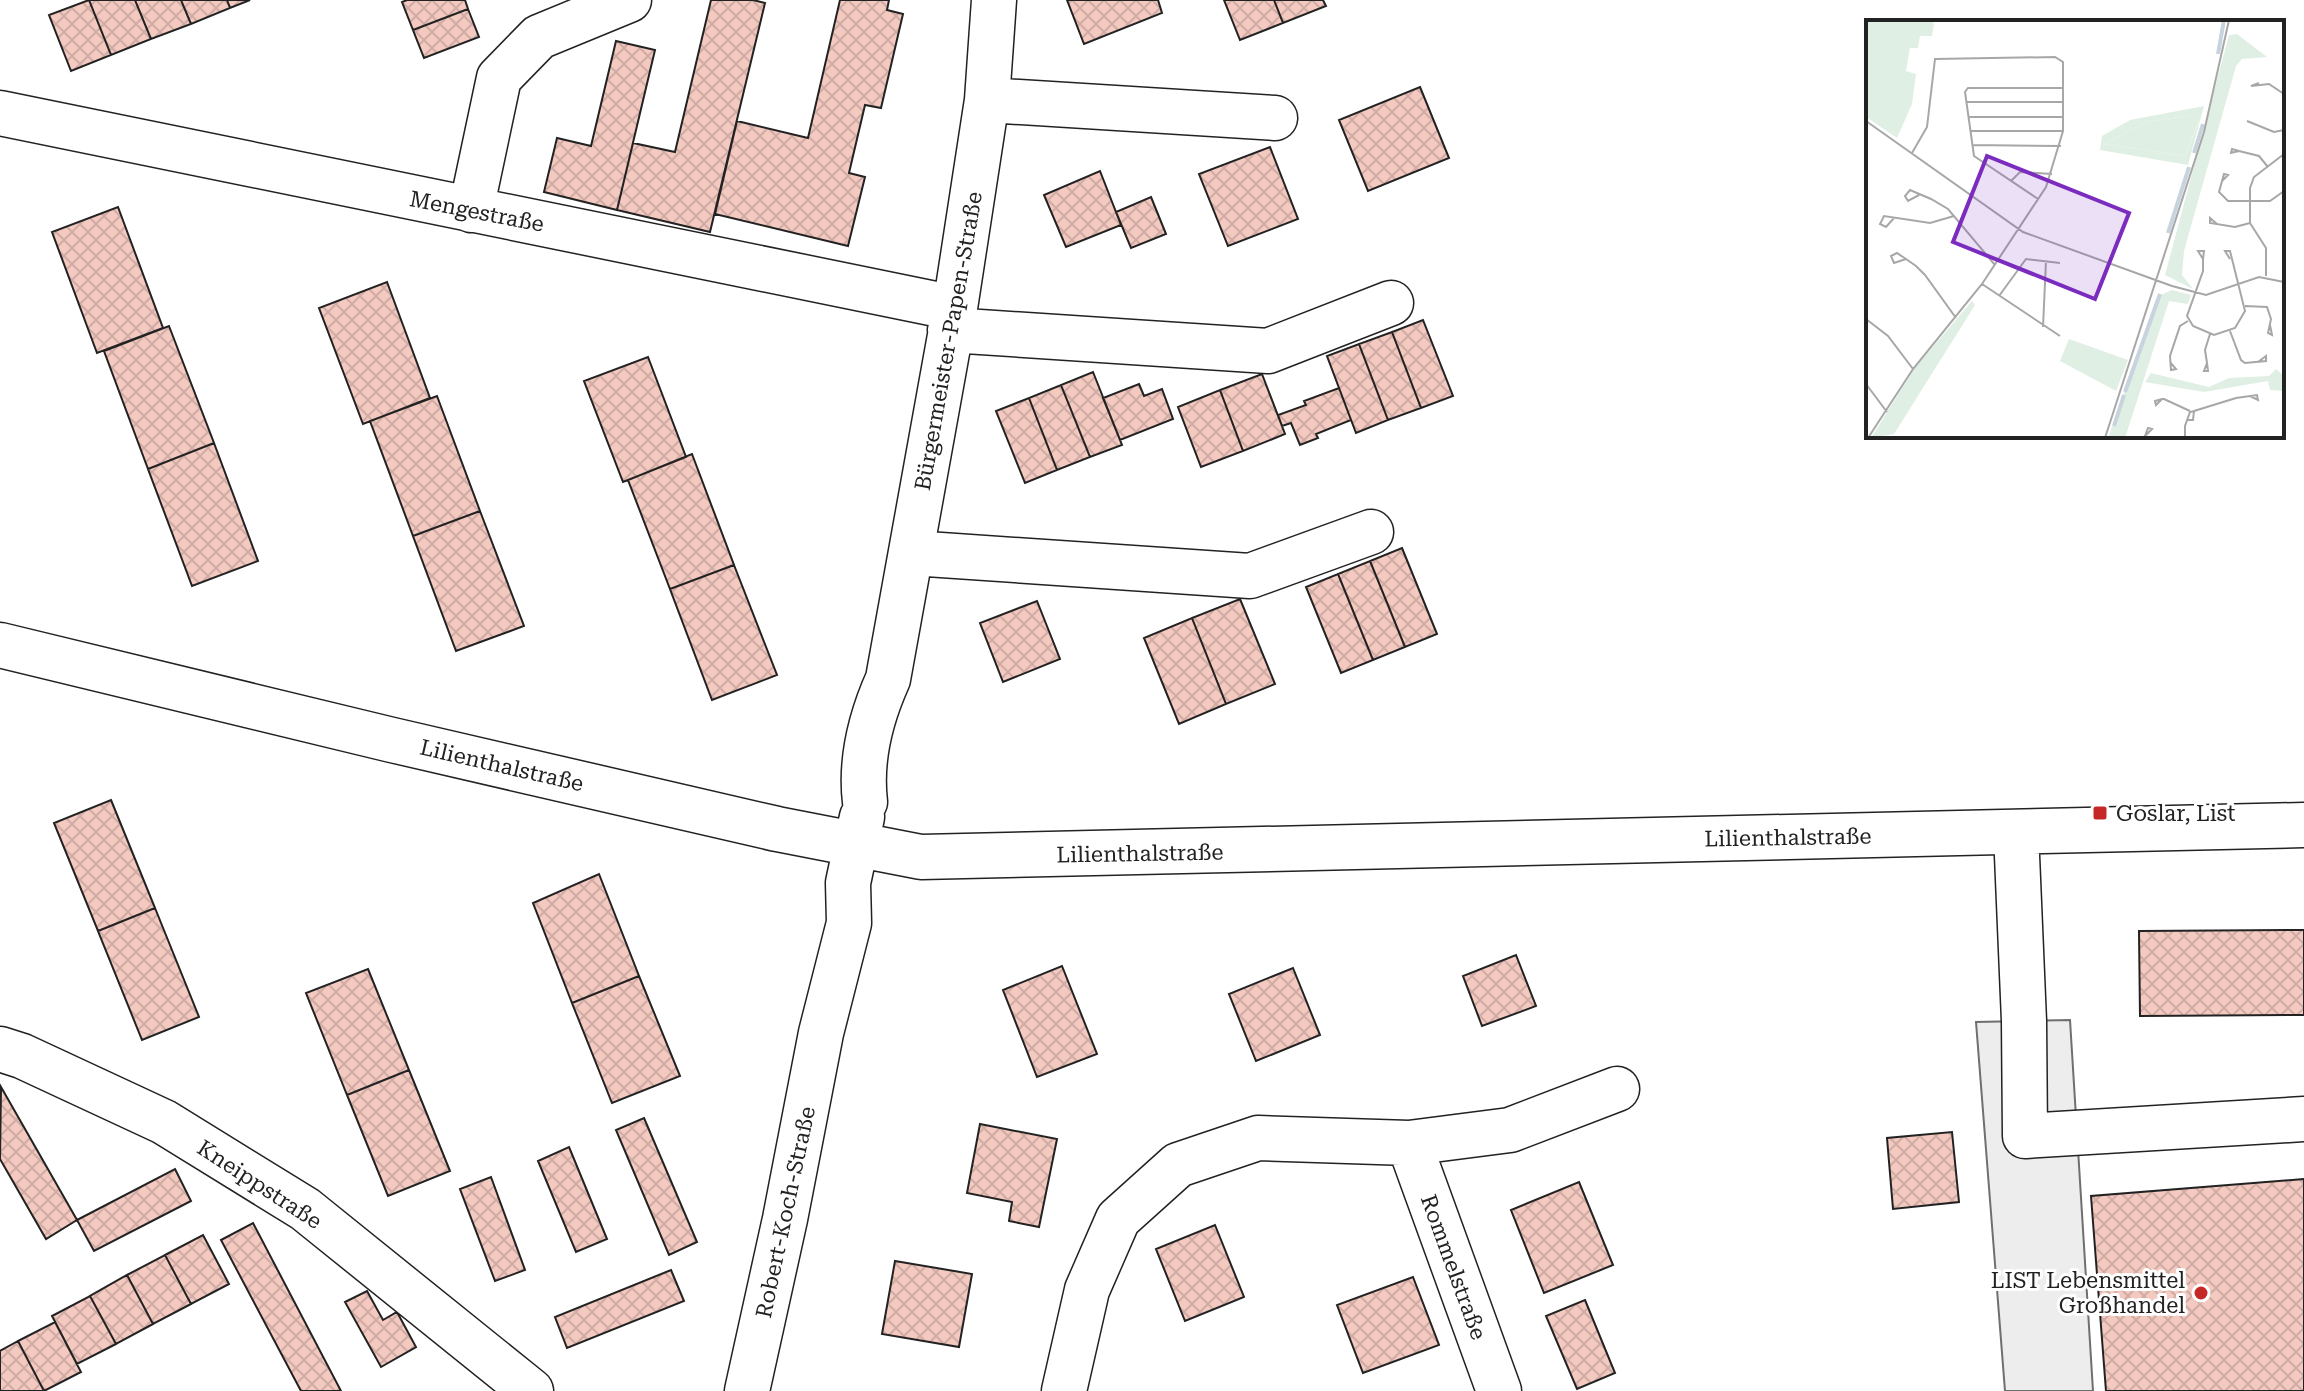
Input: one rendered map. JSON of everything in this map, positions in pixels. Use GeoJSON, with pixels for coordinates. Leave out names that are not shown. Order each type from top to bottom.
{"type":"FeatureCollection","features":[{"type":"Feature","properties":{"kind":"street"},"geometry":{"type":"LineString","coordinates":[[471,210],[499,78],[539,37],[629,0]]}},
{"type":"Feature","properties":{"kind":"street","name":"Bürgermeister-Papen-Straße"},"geometry":{"type":"LineString","coordinates":[[856,842],[875,785],[890,713],[888,679],[912,553],[987,100],[994,0]]}},
{"type":"Feature","properties":{"kind":"street"},"geometry":{"type":"LineString","coordinates":[[987,100],[1275,118]]}},
{"type":"Feature","properties":{"kind":"street","name":"Mengestraße"},"geometry":{"type":"LineString","coordinates":[[0,113],[471,210],[952,319],[1268,351],[1391,303]]}},
{"type":"Feature","properties":{"kind":"street"},"geometry":{"type":"LineString","coordinates":[[912,553],[1250,576],[1371,532]]}},
{"type":"Feature","properties":{"kind":"street","name":"Lilienthalstraße"},"geometry":{"type":"LineString","coordinates":[[0,645],[777,829],[921,857],[2304,825]]}},
{"type":"Feature","properties":{"kind":"street"},"geometry":{"type":"LineString","coordinates":[[2016,832],[2024,1021],[2025,1136],[2304,1119]]}},
{"type":"Feature","properties":{"kind":"street","name":"Robert-Koch-Straße"},"geometry":{"type":"LineString","coordinates":[[747,1391],[821,1033],[818,986],[836,901],[856,842]]}},
{"type":"Feature","properties":{"kind":"street","name":"Kneippstraße"},"geometry":{"type":"LineString","coordinates":[[0,1049],[22,1056],[164,1122],[305,1209],[531,1391]]}},
{"type":"Feature","properties":{"kind":"street"},"geometry":{"type":"LineString","coordinates":[[1064,1391],[1087,1290],[1118,1219],[1178,1165],[1258,1138],[1409,1143],[1510,1130],[1617,1089]]}},
{"type":"Feature","properties":{"kind":"street","name":"Rommelstraße"},"geometry":{"type":"LineString","coordinates":[[1409,1143],[1499,1391]]}},
{"type":"Feature","properties":{"kind":"shaded area"},"geometry":{"type":"Polygon","coordinates":[[[2070,1020],[2093,1391],[2005,1391],[1976,1022],[2070,1020]]]}},
{"type":"Feature","properties":{"kind":"building"},"geometry":{"type":"Polygon","coordinates":[[[89,0],[135,0],[151,39],[111,55],[89,0]]]}},
{"type":"Feature","properties":{"kind":"building"},"geometry":{"type":"Polygon","coordinates":[[[89,0],[111,55],[71,71],[49,15],[89,0]]]}},
{"type":"Feature","properties":{"kind":"building"},"geometry":{"type":"Polygon","coordinates":[[[135,0],[181,0],[191,24],[151,39],[135,0]]]}},
{"type":"Feature","properties":{"kind":"building"},"geometry":{"type":"Polygon","coordinates":[[[181,0],[227,0],[230,8],[191,24],[181,0]]]}},
{"type":"Feature","properties":{"kind":"building"},"geometry":{"type":"Polygon","coordinates":[[[227,0],[250,0],[230,8],[227,0]]]}},
{"type":"Feature","properties":{"kind":"building"},"geometry":{"type":"Polygon","coordinates":[[[465,0],[468,9],[413,30],[402,2],[465,0]]]}},
{"type":"Feature","properties":{"kind":"building"},"geometry":{"type":"Polygon","coordinates":[[[711,0],[765,3],[710,232],[617,210],[633,143],[675,152],[711,0]]]}},
{"type":"Feature","properties":{"kind":"building"},"geometry":{"type":"Polygon","coordinates":[[[840,0],[889,0],[887,10],[903,14],[881,108],[865,105],[849,173],[865,177],[848,246],[715,214],[737,121],[808,138],[840,0]]]}},
{"type":"Feature","properties":{"kind":"building"},"geometry":{"type":"Polygon","coordinates":[[[1067,0],[1158,0],[1162,13],[1084,44],[1067,0]]]}},
{"type":"Feature","properties":{"kind":"building"},"geometry":{"type":"Polygon","coordinates":[[[1224,0],[1274,0],[1283,23],[1240,40],[1224,0]]]}},
{"type":"Feature","properties":{"kind":"building"},"geometry":{"type":"Polygon","coordinates":[[[1274,0],[1323,0],[1326,6],[1283,23],[1274,0]]]}},
{"type":"Feature","properties":{"kind":"building"},"geometry":{"type":"Polygon","coordinates":[[[468,9],[479,37],[424,58],[413,30],[468,9]]]}},
{"type":"Feature","properties":{"kind":"building"},"geometry":{"type":"Polygon","coordinates":[[[616,41],[655,50],[617,210],[544,192],[557,138],[591,146],[616,41]]]}},
{"type":"Feature","properties":{"kind":"building"},"geometry":{"type":"Polygon","coordinates":[[[1420,87],[1449,158],[1368,191],[1339,120],[1420,87]]]}},
{"type":"Feature","properties":{"kind":"building"},"geometry":{"type":"Polygon","coordinates":[[[1270,147],[1298,219],[1228,246],[1199,174],[1270,147]]]}},
{"type":"Feature","properties":{"kind":"building"},"geometry":{"type":"Polygon","coordinates":[[[1100,171],[1121,225],[1066,247],[1044,195],[1100,171]]]}},
{"type":"Feature","properties":{"kind":"building"},"geometry":{"type":"Polygon","coordinates":[[[1151,197],[1166,234],[1131,248],[1116,212],[1151,197]]]}},
{"type":"Feature","properties":{"kind":"building"},"geometry":{"type":"Polygon","coordinates":[[[118,207],[163,328],[97,353],[52,232],[118,207]]]}},
{"type":"Feature","properties":{"kind":"building"},"geometry":{"type":"Polygon","coordinates":[[[387,282],[430,398],[363,424],[319,308],[387,282]]]}},
{"type":"Feature","properties":{"kind":"building"},"geometry":{"type":"Polygon","coordinates":[[[1423,320],[1453,396],[1421,408],[1392,332],[1423,320]]]}},
{"type":"Feature","properties":{"kind":"building"},"geometry":{"type":"Polygon","coordinates":[[[169,326],[214,443],[148,469],[104,351],[169,326]]]}},
{"type":"Feature","properties":{"kind":"building"},"geometry":{"type":"Polygon","coordinates":[[[1392,332],[1421,408],[1388,420],[1359,344],[1392,332]]]}},
{"type":"Feature","properties":{"kind":"building"},"geometry":{"type":"Polygon","coordinates":[[[1359,344],[1388,420],[1356,433],[1327,356],[1359,344]]]}},
{"type":"Feature","properties":{"kind":"building"},"geometry":{"type":"Polygon","coordinates":[[[648,357],[686,457],[623,482],[584,381],[648,357]]]}},
{"type":"Feature","properties":{"kind":"building"},"geometry":{"type":"Polygon","coordinates":[[[1093,372],[1122,445],[1090,457],[1061,385],[1093,372]]]}},
{"type":"Feature","properties":{"kind":"building"},"geometry":{"type":"Polygon","coordinates":[[[1262,374],[1285,434],[1243,451],[1220,390],[1262,374]]]}},
{"type":"Feature","properties":{"kind":"building"},"geometry":{"type":"Polygon","coordinates":[[[1139,384],[1144,396],[1162,389],[1173,419],[1120,440],[1103,398],[1139,384]]]}},
{"type":"Feature","properties":{"kind":"building"},"geometry":{"type":"Polygon","coordinates":[[[1061,385],[1090,457],[1057,470],[1029,398],[1061,385]]]}},
{"type":"Feature","properties":{"kind":"building"},"geometry":{"type":"Polygon","coordinates":[[[1339,388],[1351,420],[1316,434],[1318,438],[1300,445],[1291,423],[1282,426],[1278,415],[1339,388]]]}},
{"type":"Feature","properties":{"kind":"building"},"geometry":{"type":"Polygon","coordinates":[[[1220,390],[1243,451],[1201,467],[1178,407],[1220,390]]]}},
{"type":"Feature","properties":{"kind":"building"},"geometry":{"type":"Polygon","coordinates":[[[437,396],[480,511],[413,536],[370,421],[437,396]]]}},
{"type":"Feature","properties":{"kind":"building"},"geometry":{"type":"Polygon","coordinates":[[[1029,398],[1057,470],[1025,483],[996,411],[1029,398]]]}},
{"type":"Feature","properties":{"kind":"building"},"geometry":{"type":"Polygon","coordinates":[[[214,443],[258,561],[192,586],[148,469],[214,443]]]}},
{"type":"Feature","properties":{"kind":"building"},"geometry":{"type":"Polygon","coordinates":[[[692,454],[734,565],[670,589],[628,480],[692,454]]]}},
{"type":"Feature","properties":{"kind":"building"},"geometry":{"type":"Polygon","coordinates":[[[480,511],[524,626],[456,651],[413,536],[480,511]]]}},
{"type":"Feature","properties":{"kind":"building"},"geometry":{"type":"Polygon","coordinates":[[[1402,548],[1437,634],[1405,647],[1370,561],[1402,548]]]}},
{"type":"Feature","properties":{"kind":"building"},"geometry":{"type":"Polygon","coordinates":[[[1370,561],[1405,647],[1373,660],[1338,574],[1370,561]]]}},
{"type":"Feature","properties":{"kind":"building"},"geometry":{"type":"Polygon","coordinates":[[[734,565],[777,675],[712,700],[670,589],[734,565]]]}},
{"type":"Feature","properties":{"kind":"building"},"geometry":{"type":"Polygon","coordinates":[[[1338,574],[1373,660],[1341,673],[1306,587],[1338,574]]]}},
{"type":"Feature","properties":{"kind":"building"},"geometry":{"type":"Polygon","coordinates":[[[1240,599],[1275,684],[1226,704],[1192,618],[1240,599]]]}},
{"type":"Feature","properties":{"kind":"building"},"geometry":{"type":"Polygon","coordinates":[[[1037,601],[1060,659],[1003,682],[980,623],[1037,601]]]}},
{"type":"Feature","properties":{"kind":"building"},"geometry":{"type":"Polygon","coordinates":[[[1192,618],[1226,704],[1179,724],[1144,638],[1192,618]]]}},
{"type":"Feature","properties":{"kind":"building"},"geometry":{"type":"Polygon","coordinates":[[[111,800],[155,908],[98,931],[54,823],[111,800]]]}},
{"type":"Feature","properties":{"kind":"building"},"geometry":{"type":"Polygon","coordinates":[[[599,874],[639,976],[572,1003],[533,903],[599,874]]]}},
{"type":"Feature","properties":{"kind":"building"},"geometry":{"type":"Polygon","coordinates":[[[155,908],[199,1017],[142,1040],[98,931],[155,908]]]}},
{"type":"Feature","properties":{"kind":"building"},"geometry":{"type":"Polygon","coordinates":[[[2304,930],[2304,1015],[2140,1016],[2139,931],[2304,930]]]}},
{"type":"Feature","properties":{"kind":"building"},"geometry":{"type":"Polygon","coordinates":[[[1516,955],[1536,1006],[1482,1026],[1463,976],[1516,955]]]}},
{"type":"Feature","properties":{"kind":"building"},"geometry":{"type":"Polygon","coordinates":[[[1062,966],[1097,1054],[1037,1077],[1003,990],[1062,966]]]}},
{"type":"Feature","properties":{"kind":"building"},"geometry":{"type":"Polygon","coordinates":[[[1293,968],[1320,1035],[1256,1061],[1229,994],[1293,968]]]}},
{"type":"Feature","properties":{"kind":"building"},"geometry":{"type":"Polygon","coordinates":[[[368,969],[409,1070],[347,1095],[306,993],[368,969]]]}},
{"type":"Feature","properties":{"kind":"building"},"geometry":{"type":"Polygon","coordinates":[[[639,976],[680,1076],[612,1103],[572,1003],[639,976]]]}},
{"type":"Feature","properties":{"kind":"building"},"geometry":{"type":"Polygon","coordinates":[[[409,1070],[450,1171],[388,1196],[347,1095],[409,1070]]]}},
{"type":"Feature","properties":{"kind":"building"},"geometry":{"type":"Polygon","coordinates":[[[1,1087],[77,1220],[46,1239],[0,1159],[1,1087]]]}},
{"type":"Feature","properties":{"kind":"building"},"geometry":{"type":"Polygon","coordinates":[[[644,1118],[697,1242],[669,1255],[616,1130],[644,1118]]]}},
{"type":"Feature","properties":{"kind":"building"},"geometry":{"type":"Polygon","coordinates":[[[980,1124],[1057,1139],[1039,1227],[1009,1221],[1012,1202],[967,1193],[980,1124]]]}},
{"type":"Feature","properties":{"kind":"building"},"geometry":{"type":"Polygon","coordinates":[[[1952,1132],[1959,1202],[1893,1209],[1887,1138],[1952,1132]]]}},
{"type":"Feature","properties":{"kind":"building"},"geometry":{"type":"Polygon","coordinates":[[[569,1147],[607,1239],[576,1252],[538,1161],[569,1147]]]}},
{"type":"Feature","properties":{"kind":"building"},"geometry":{"type":"Polygon","coordinates":[[[175,1169],[191,1201],[94,1251],[77,1220],[175,1169]]]}},
{"type":"Feature","properties":{"kind":"building"},"geometry":{"type":"Polygon","coordinates":[[[491,1177],[525,1270],[495,1281],[460,1189],[491,1177]]]}},
{"type":"Feature","properties":{"kind":"building","name":"LIST Lebensmittel Großhandel"},"geometry":{"type":"Polygon","coordinates":[[[2304,1179],[2304,1391],[2106,1391],[2091,1196],[2304,1179]]]}},
{"type":"Feature","properties":{"kind":"building"},"geometry":{"type":"Polygon","coordinates":[[[1579,1182],[1613,1265],[1544,1293],[1511,1210],[1579,1182]]]}},
{"type":"Feature","properties":{"kind":"building"},"geometry":{"type":"Polygon","coordinates":[[[253,1223],[341,1391],[301,1391],[221,1240],[253,1223]]]}},
{"type":"Feature","properties":{"kind":"building"},"geometry":{"type":"Polygon","coordinates":[[[1215,1225],[1244,1297],[1185,1321],[1156,1249],[1215,1225]]]}},
{"type":"Feature","properties":{"kind":"building"},"geometry":{"type":"Polygon","coordinates":[[[203,1235],[229,1284],[191,1304],[165,1255],[203,1235]]]}},
{"type":"Feature","properties":{"kind":"building"},"geometry":{"type":"Polygon","coordinates":[[[165,1255],[191,1304],[153,1324],[127,1275],[165,1255]]]}},
{"type":"Feature","properties":{"kind":"building"},"geometry":{"type":"Polygon","coordinates":[[[895,1261],[972,1274],[959,1347],[882,1334],[895,1261]]]}},
{"type":"Feature","properties":{"kind":"building"},"geometry":{"type":"Polygon","coordinates":[[[671,1270],[684,1301],[567,1348],[555,1317],[671,1270]]]}},
{"type":"Feature","properties":{"kind":"building"},"geometry":{"type":"Polygon","coordinates":[[[127,1275],[153,1324],[116,1344],[90,1296],[127,1275]]]}},
{"type":"Feature","properties":{"kind":"building"},"geometry":{"type":"Polygon","coordinates":[[[1413,1277],[1439,1345],[1363,1373],[1337,1305],[1413,1277]]]}},
{"type":"Feature","properties":{"kind":"building"},"geometry":{"type":"Polygon","coordinates":[[[367,1291],[383,1320],[397,1312],[416,1347],[381,1367],[345,1302],[367,1291]]]}},
{"type":"Feature","properties":{"kind":"building"},"geometry":{"type":"Polygon","coordinates":[[[90,1296],[116,1344],[77,1364],[52,1316],[90,1296]]]}},
{"type":"Feature","properties":{"kind":"building"},"geometry":{"type":"Polygon","coordinates":[[[1585,1300],[1615,1373],[1577,1389],[1546,1316],[1585,1300]]]}},
{"type":"Feature","properties":{"kind":"building"},"geometry":{"type":"Polygon","coordinates":[[[55,1322],[81,1372],[44,1391],[18,1341],[55,1322]]]}},
{"type":"Feature","properties":{"kind":"building"},"geometry":{"type":"Polygon","coordinates":[[[18,1341],[44,1391],[0,1391],[0,1351],[18,1341]]]}},
{"type":"Feature","properties":{"kind":"place","name":"Goslar, List"},"geometry":{"type":"Point","coordinates":[2100,813]}},
{"type":"Feature","properties":{"kind":"place","name":"LIST Lebensmittel Großhandel"},"geometry":{"type":"Point","coordinates":[2201,1293]}}]}
